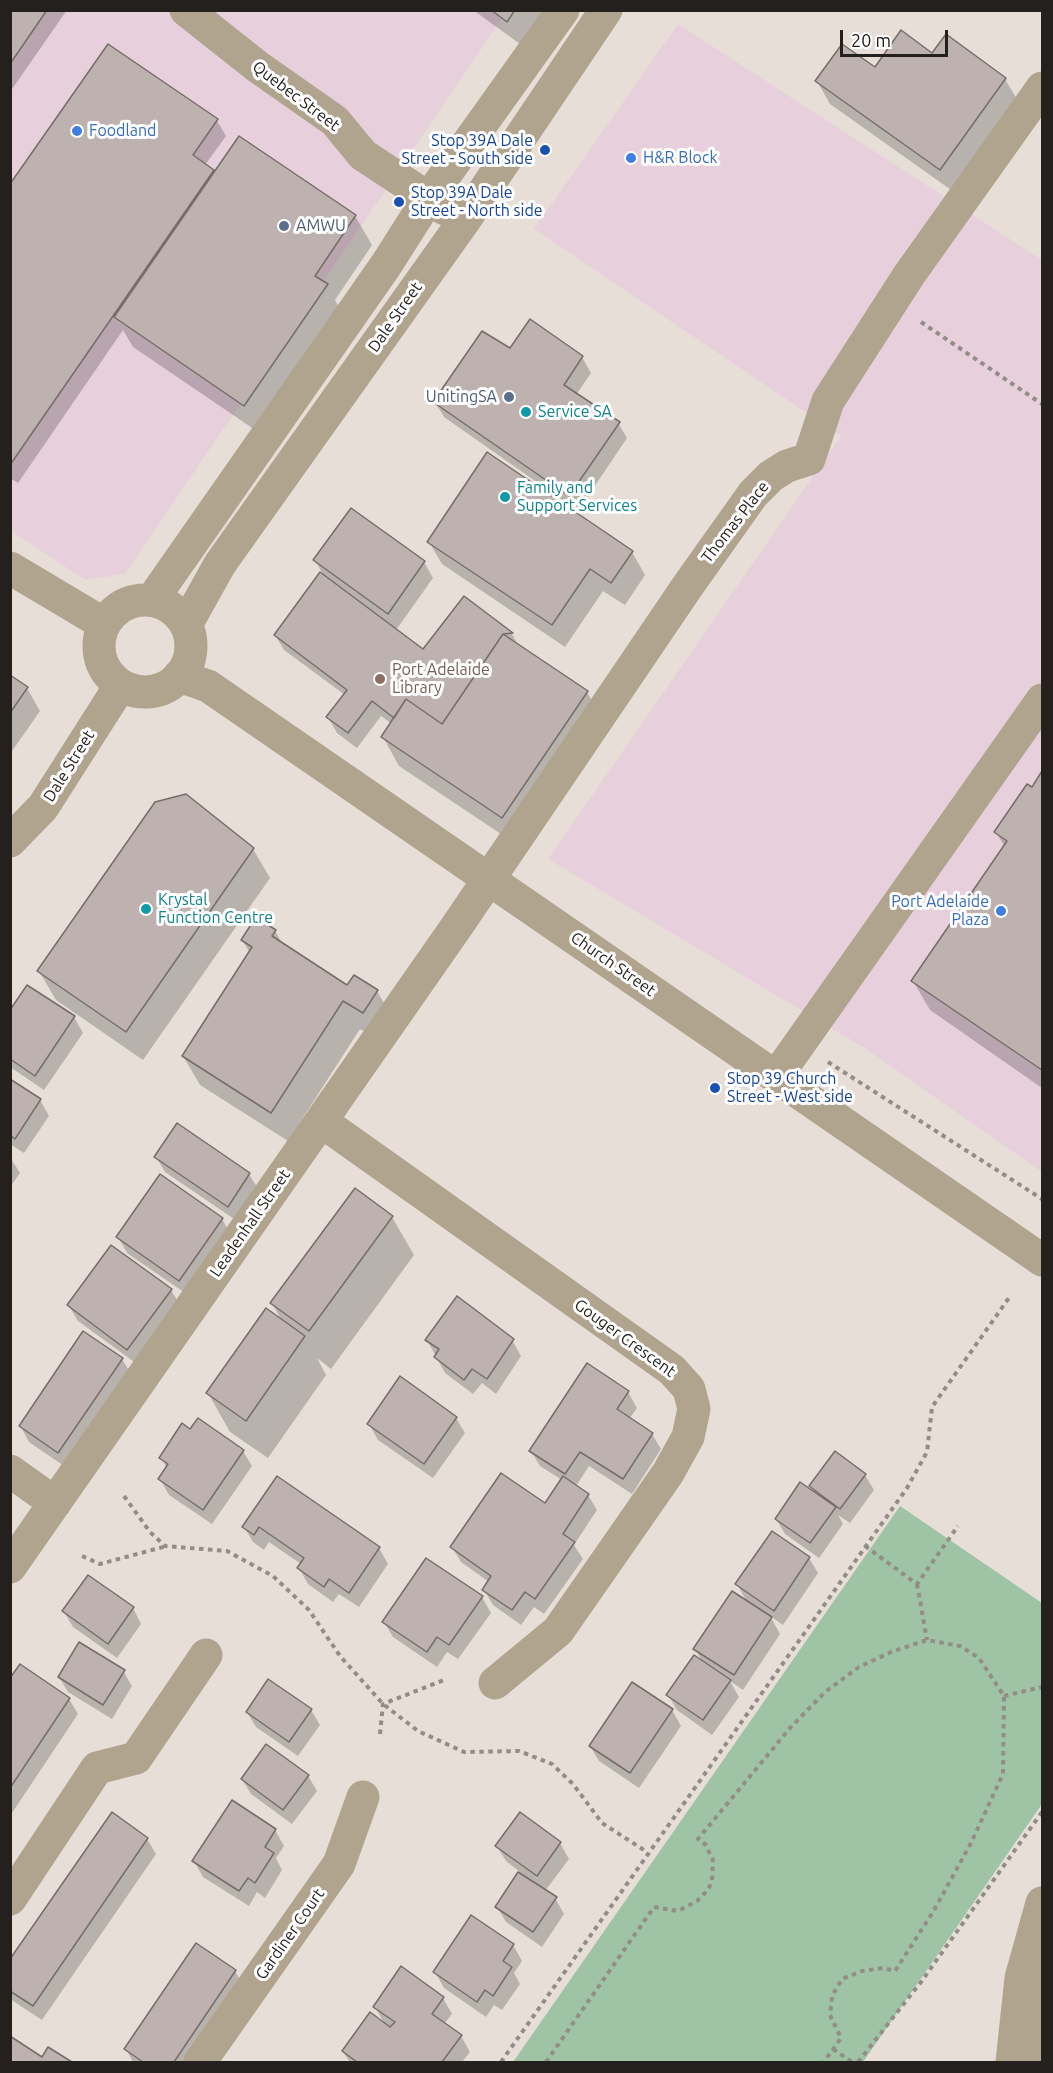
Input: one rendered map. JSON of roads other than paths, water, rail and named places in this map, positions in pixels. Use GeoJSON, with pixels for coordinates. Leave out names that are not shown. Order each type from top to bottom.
{"type":"FeatureCollection","features":[{"type":"Feature","properties":{"kind":"street","name":"Quebec Street"},"geometry":{"type":"LineString","coordinates":[[186,10],[258,68],[335,121],[363,155],[464,221]]}},
{"type":"Feature","properties":{"kind":"street"},"geometry":{"type":"LineString","coordinates":[[152,600],[379,275],[428,199],[563,10]]}},
{"type":"Feature","properties":{"kind":"street","name":"Dale Street"},"geometry":{"type":"LineString","coordinates":[[186,625],[220,564],[464,221],[606,10]]}},
{"type":"Feature","properties":{"kind":"street","name":"Thomas Place"},"geometry":{"type":"LineString","coordinates":[[488,878],[753,494],[771,476],[787,466],[809,459],[828,400],[878,322],[1042,88]]}},
{"type":"Feature","properties":{"kind":"street"},"geometry":{"type":"LineString","coordinates":[[10,568],[104,624]]}},
{"type":"Feature","properties":{"kind":"street"},"geometry":{"type":"LineString","coordinates":[[152,600],[166,604],[178,613],[186,625],[191,651],[179,676],[170,685],[157,690],[130,690],[118,684],[102,663],[98,650],[99,637],[104,624],[112,612],[124,604],[152,600]]}},
{"type":"Feature","properties":{"kind":"street","name":"Church Street"},"geometry":{"type":"LineString","coordinates":[[179,676],[208,686],[1042,1260]]}},
{"type":"Feature","properties":{"kind":"street","name":"Dale Street"},"geometry":{"type":"LineString","coordinates":[[10,841],[43,807],[113,697],[118,684]]}},
{"type":"Feature","properties":{"kind":"street"},"geometry":{"type":"LineString","coordinates":[[776,1077],[1042,700]]}},
{"type":"Feature","properties":{"kind":"street","name":"Leadenhall Street"},"geometry":{"type":"LineString","coordinates":[[10,1567],[488,878]]}},
{"type":"Feature","properties":{"kind":"street","name":"Gouger Crescent"},"geometry":{"type":"LineString","coordinates":[[321,1121],[672,1370],[689,1389],[694,1409],[688,1437],[668,1473],[558,1631],[495,1683]]}},
{"type":"Feature","properties":{"kind":"street"},"geometry":{"type":"LineString","coordinates":[[10,1471],[55,1503]]}},
{"type":"Feature","properties":{"kind":"street"},"geometry":{"type":"LineString","coordinates":[[10,1899],[97,1768],[136,1758],[206,1655]]}},
{"type":"Feature","properties":{"kind":"street","name":"Gardiner Court"},"geometry":{"type":"LineString","coordinates":[[200,2062],[339,1864],[363,1797]]}},
{"type":"Feature","properties":{"kind":"street"},"geometry":{"type":"LineString","coordinates":[[1012,2062],[1021,1978],[1042,1903]]}},
{"type":"Feature","properties":{"kind":"street"},"geometry":{"type":"LineString","coordinates":[[1039,2062],[1042,1912]]}},
{"type":"Feature","properties":{"kind":"place","name":"Foodland"},"geometry":{"type":"Point","coordinates":[77,131]}},
{"type":"Feature","properties":{"kind":"place","name":"Stop 39A Dale Street - South side"},"geometry":{"type":"Point","coordinates":[545,150]}},
{"type":"Feature","properties":{"kind":"place","name":"H&R Block"},"geometry":{"type":"Point","coordinates":[631,158]}},
{"type":"Feature","properties":{"kind":"place","name":"Stop 39A Dale Street - North side"},"geometry":{"type":"Point","coordinates":[399,202]}},
{"type":"Feature","properties":{"kind":"place","name":"AMWU"},"geometry":{"type":"Point","coordinates":[284,226]}},
{"type":"Feature","properties":{"kind":"place","name":"UnitingSA"},"geometry":{"type":"Point","coordinates":[509,397]}},
{"type":"Feature","properties":{"kind":"place","name":"Service SA"},"geometry":{"type":"Point","coordinates":[526,412]}},
{"type":"Feature","properties":{"kind":"place","name":"Family and Support Services"},"geometry":{"type":"Point","coordinates":[505,497]}},
{"type":"Feature","properties":{"kind":"place","name":"Port Adelaide Library"},"geometry":{"type":"Point","coordinates":[380,679]}},
{"type":"Feature","properties":{"kind":"place","name":"Krystal Function Centre"},"geometry":{"type":"Point","coordinates":[146,909]}},
{"type":"Feature","properties":{"kind":"place","name":"Port Adelaide Plaza"},"geometry":{"type":"Point","coordinates":[1001,911]}},
{"type":"Feature","properties":{"kind":"place","name":"Stop 39 Church Street - West side"},"geometry":{"type":"Point","coordinates":[715,1088]}}]}
